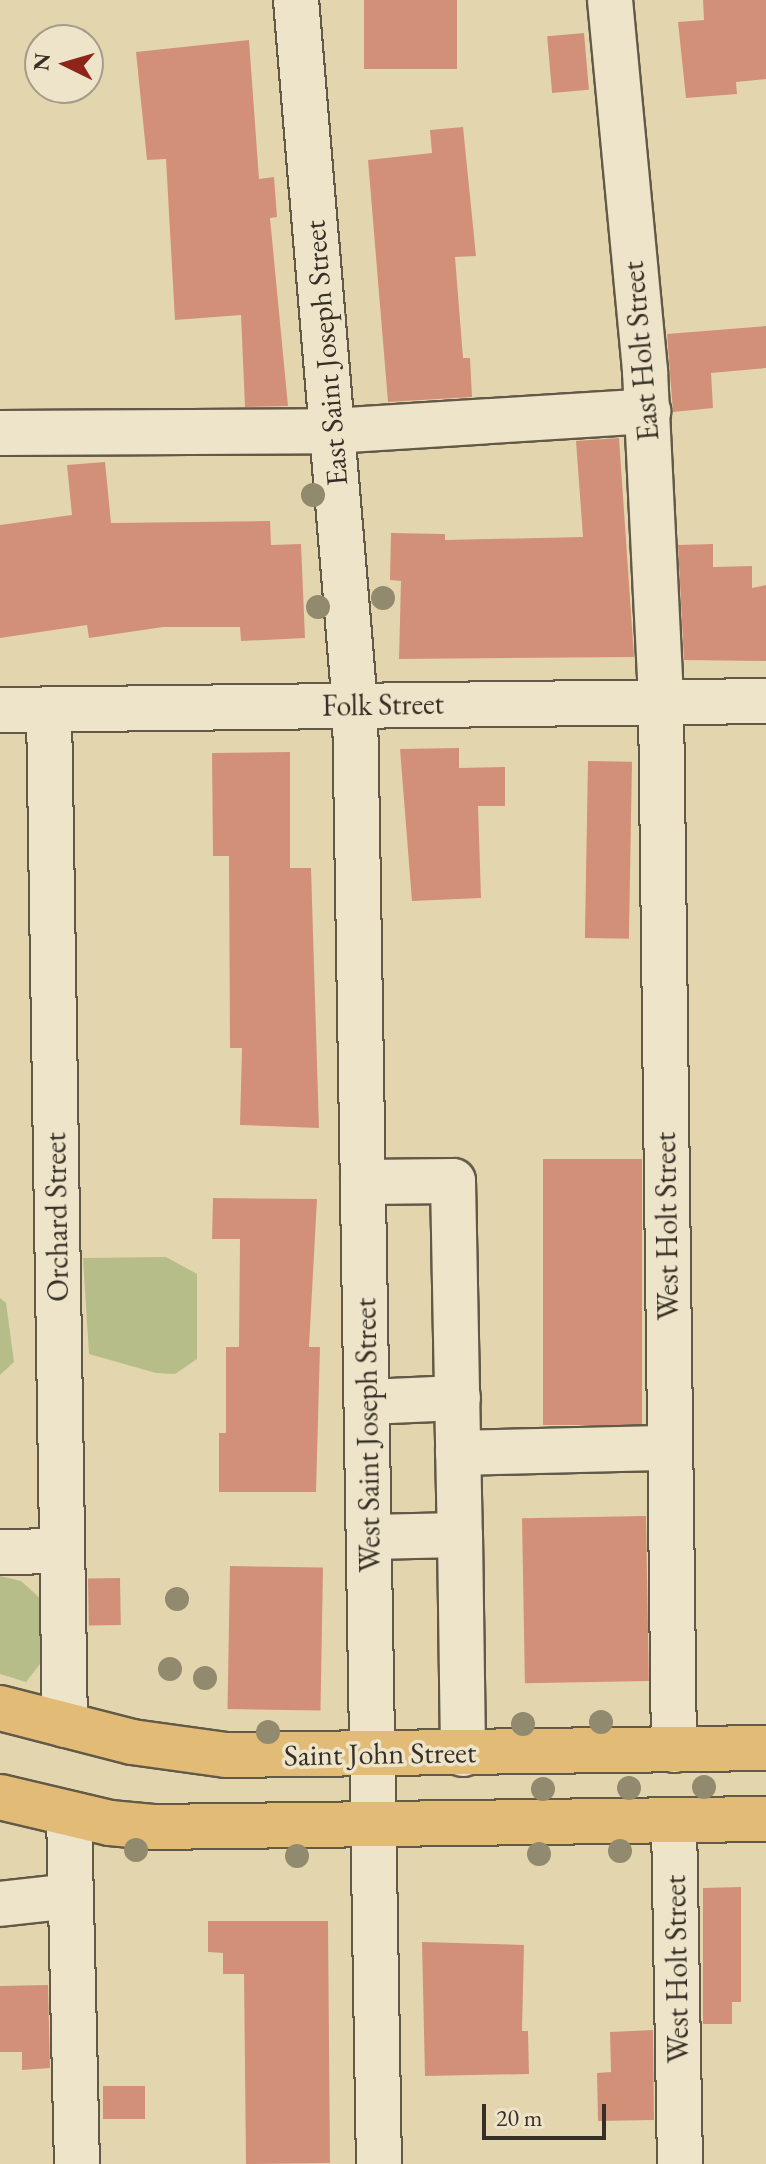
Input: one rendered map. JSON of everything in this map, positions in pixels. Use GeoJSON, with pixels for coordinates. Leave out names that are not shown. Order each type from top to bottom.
{"type":"FeatureCollection","features":[{"type":"Feature","properties":{"kind":"main road","name":"Saint John Street"},"geometry":{"type":"LineString","coordinates":[[0,1708],[65,1725],[208,1753],[463,1754],[766,1748]]}},
{"type":"Feature","properties":{"kind":"main road"},"geometry":{"type":"LineString","coordinates":[[0,1797],[69,1814],[153,1827],[373,1828],[766,1819]]}},
{"type":"Feature","properties":{"kind":"street","name":"East Saint Joseph Street"},"geometry":{"type":"LineString","coordinates":[[296,0],[355,705]]}},
{"type":"Feature","properties":{"kind":"street","name":"East Holt Street"},"geometry":{"type":"LineString","coordinates":[[610,0],[648,411],[661,702]]}},
{"type":"Feature","properties":{"kind":"street"},"geometry":{"type":"LineString","coordinates":[[0,433],[332,431],[648,411]]}},
{"type":"Feature","properties":{"kind":"street","name":"Folk Street"},"geometry":{"type":"LineString","coordinates":[[0,710],[766,701]]}},
{"type":"Feature","properties":{"kind":"street","name":"West Holt Street"},"geometry":{"type":"LineString","coordinates":[[661,702],[674,1750]]}},
{"type":"Feature","properties":{"kind":"street","name":"West Saint Joseph Street"},"geometry":{"type":"LineString","coordinates":[[355,705],[379,2164]]}},
{"type":"Feature","properties":{"kind":"street","name":"Orchard Street"},"geometry":{"type":"LineString","coordinates":[[49,710],[65,1725]]}},
{"type":"Feature","properties":{"kind":"street"},"geometry":{"type":"LineString","coordinates":[[363,1182],[453,1181],[463,1754]]}},
{"type":"Feature","properties":{"kind":"street"},"geometry":{"type":"LineString","coordinates":[[367,1402],[458,1398]]}},
{"type":"Feature","properties":{"kind":"street"},"geometry":{"type":"LineString","coordinates":[[458,1453],[669,1448]]}},
{"type":"Feature","properties":{"kind":"street"},"geometry":{"type":"LineString","coordinates":[[370,1537],[460,1535]]}},
{"type":"Feature","properties":{"kind":"street"},"geometry":{"type":"LineString","coordinates":[[0,1552],[62,1551]]}},
{"type":"Feature","properties":{"kind":"street"},"geometry":{"type":"LineString","coordinates":[[69,1814],[77,2164]]}},
{"type":"Feature","properties":{"kind":"street","name":"West Holt Street"},"geometry":{"type":"LineString","coordinates":[[674,1821],[680,2164]]}},
{"type":"Feature","properties":{"kind":"street"},"geometry":{"type":"LineString","coordinates":[[0,1904],[71,1896]]}},
{"type":"Feature","properties":{"kind":"green space"},"geometry":{"type":"Polygon","coordinates":[[[166,1257],[197,1274],[197,1359],[175,1374],[156,1373],[89,1354],[83,1258],[166,1257]]]}},
{"type":"Feature","properties":{"kind":"green space"},"geometry":{"type":"Polygon","coordinates":[[[0,1298],[6,1303],[14,1362],[0,1375],[0,1298]]]}},
{"type":"Feature","properties":{"kind":"green space"},"geometry":{"type":"Polygon","coordinates":[[[0,1576],[21,1581],[43,1601],[47,1655],[26,1682],[0,1674],[0,1576]]]}},
{"type":"Feature","properties":{"kind":"building"},"geometry":{"type":"Polygon","coordinates":[[[364,0],[457,0],[457,69],[364,69],[364,0]]]}},
{"type":"Feature","properties":{"kind":"building"},"geometry":{"type":"Polygon","coordinates":[[[703,0],[766,0],[766,79],[736,82],[737,94],[686,98],[678,22],[704,20],[703,0]]]}},
{"type":"Feature","properties":{"kind":"building"},"geometry":{"type":"Polygon","coordinates":[[[584,33],[589,90],[552,93],[547,36],[584,33]]]}},
{"type":"Feature","properties":{"kind":"building"},"geometry":{"type":"Polygon","coordinates":[[[249,40],[259,179],[274,177],[277,217],[270,218],[288,406],[245,407],[241,315],[175,320],[166,159],[147,160],[136,52],[249,40]]]}},
{"type":"Feature","properties":{"kind":"building"},"geometry":{"type":"Polygon","coordinates":[[[463,127],[476,256],[455,257],[463,358],[470,358],[472,397],[388,402],[368,160],[432,153],[430,130],[463,127]]]}},
{"type":"Feature","properties":{"kind":"building"},"geometry":{"type":"Polygon","coordinates":[[[766,326],[766,368],[711,373],[713,408],[673,412],[667,334],[766,326]]]}},
{"type":"Feature","properties":{"kind":"building"},"geometry":{"type":"Polygon","coordinates":[[[619,438],[634,657],[399,659],[401,581],[390,580],[391,533],[445,534],[445,540],[583,537],[576,441],[619,438]]]}},
{"type":"Feature","properties":{"kind":"building"},"geometry":{"type":"Polygon","coordinates":[[[105,462],[111,523],[270,521],[271,545],[301,544],[305,638],[241,641],[240,627],[163,627],[89,638],[87,625],[0,638],[0,525],[72,515],[67,465],[105,462]]]}},
{"type":"Feature","properties":{"kind":"building"},"geometry":{"type":"Polygon","coordinates":[[[713,544],[713,567],[752,566],[752,588],[766,585],[766,661],[684,660],[678,545],[713,544]]]}},
{"type":"Feature","properties":{"kind":"building"},"geometry":{"type":"Polygon","coordinates":[[[459,748],[459,768],[505,767],[505,806],[478,806],[481,898],[412,901],[400,749],[459,748]]]}},
{"type":"Feature","properties":{"kind":"building"},"geometry":{"type":"Polygon","coordinates":[[[290,752],[290,868],[311,868],[319,1128],[240,1125],[242,1048],[230,1048],[229,856],[213,856],[212,753],[290,752]]]}},
{"type":"Feature","properties":{"kind":"building"},"geometry":{"type":"Polygon","coordinates":[[[588,761],[632,762],[629,939],[585,938],[588,761]]]}},
{"type":"Feature","properties":{"kind":"building"},"geometry":{"type":"Polygon","coordinates":[[[543,1159],[642,1159],[642,1425],[543,1425],[543,1159]]]}},
{"type":"Feature","properties":{"kind":"building"},"geometry":{"type":"Polygon","coordinates":[[[213,1198],[317,1199],[309,1347],[320,1347],[316,1492],[219,1492],[219,1433],[226,1433],[226,1347],[239,1347],[240,1239],[212,1239],[213,1198]]]}},
{"type":"Feature","properties":{"kind":"building"},"geometry":{"type":"Polygon","coordinates":[[[646,1516],[649,1681],[525,1683],[522,1518],[646,1516]]]}},
{"type":"Feature","properties":{"kind":"building"},"geometry":{"type":"Polygon","coordinates":[[[230,1566],[323,1568],[320,1711],[228,1709],[230,1566]]]}},
{"type":"Feature","properties":{"kind":"building"},"geometry":{"type":"Polygon","coordinates":[[[120,1578],[121,1625],[89,1626],[88,1579],[120,1578]]]}},
{"type":"Feature","properties":{"kind":"building"},"geometry":{"type":"Polygon","coordinates":[[[741,1887],[741,2002],[732,2002],[732,2024],[703,2024],[703,1888],[741,1887]]]}},
{"type":"Feature","properties":{"kind":"building"},"geometry":{"type":"Polygon","coordinates":[[[208,1921],[328,1921],[330,2163],[246,2164],[244,1974],[223,1974],[223,1953],[208,1952],[208,1921]]]}},
{"type":"Feature","properties":{"kind":"building"},"geometry":{"type":"Polygon","coordinates":[[[422,1942],[524,1945],[522,2031],[528,2031],[529,2074],[425,2076],[422,1942]]]}},
{"type":"Feature","properties":{"kind":"building"},"geometry":{"type":"Polygon","coordinates":[[[48,1985],[50,2068],[22,2070],[22,2052],[0,2052],[0,1986],[48,1985]]]}},
{"type":"Feature","properties":{"kind":"building"},"geometry":{"type":"Polygon","coordinates":[[[653,2030],[654,2120],[598,2121],[597,2073],[611,2072],[610,2032],[653,2030]]]}},
{"type":"Feature","properties":{"kind":"building"},"geometry":{"type":"Polygon","coordinates":[[[103,2086],[145,2086],[145,2119],[103,2119],[103,2086]]]}}]}
